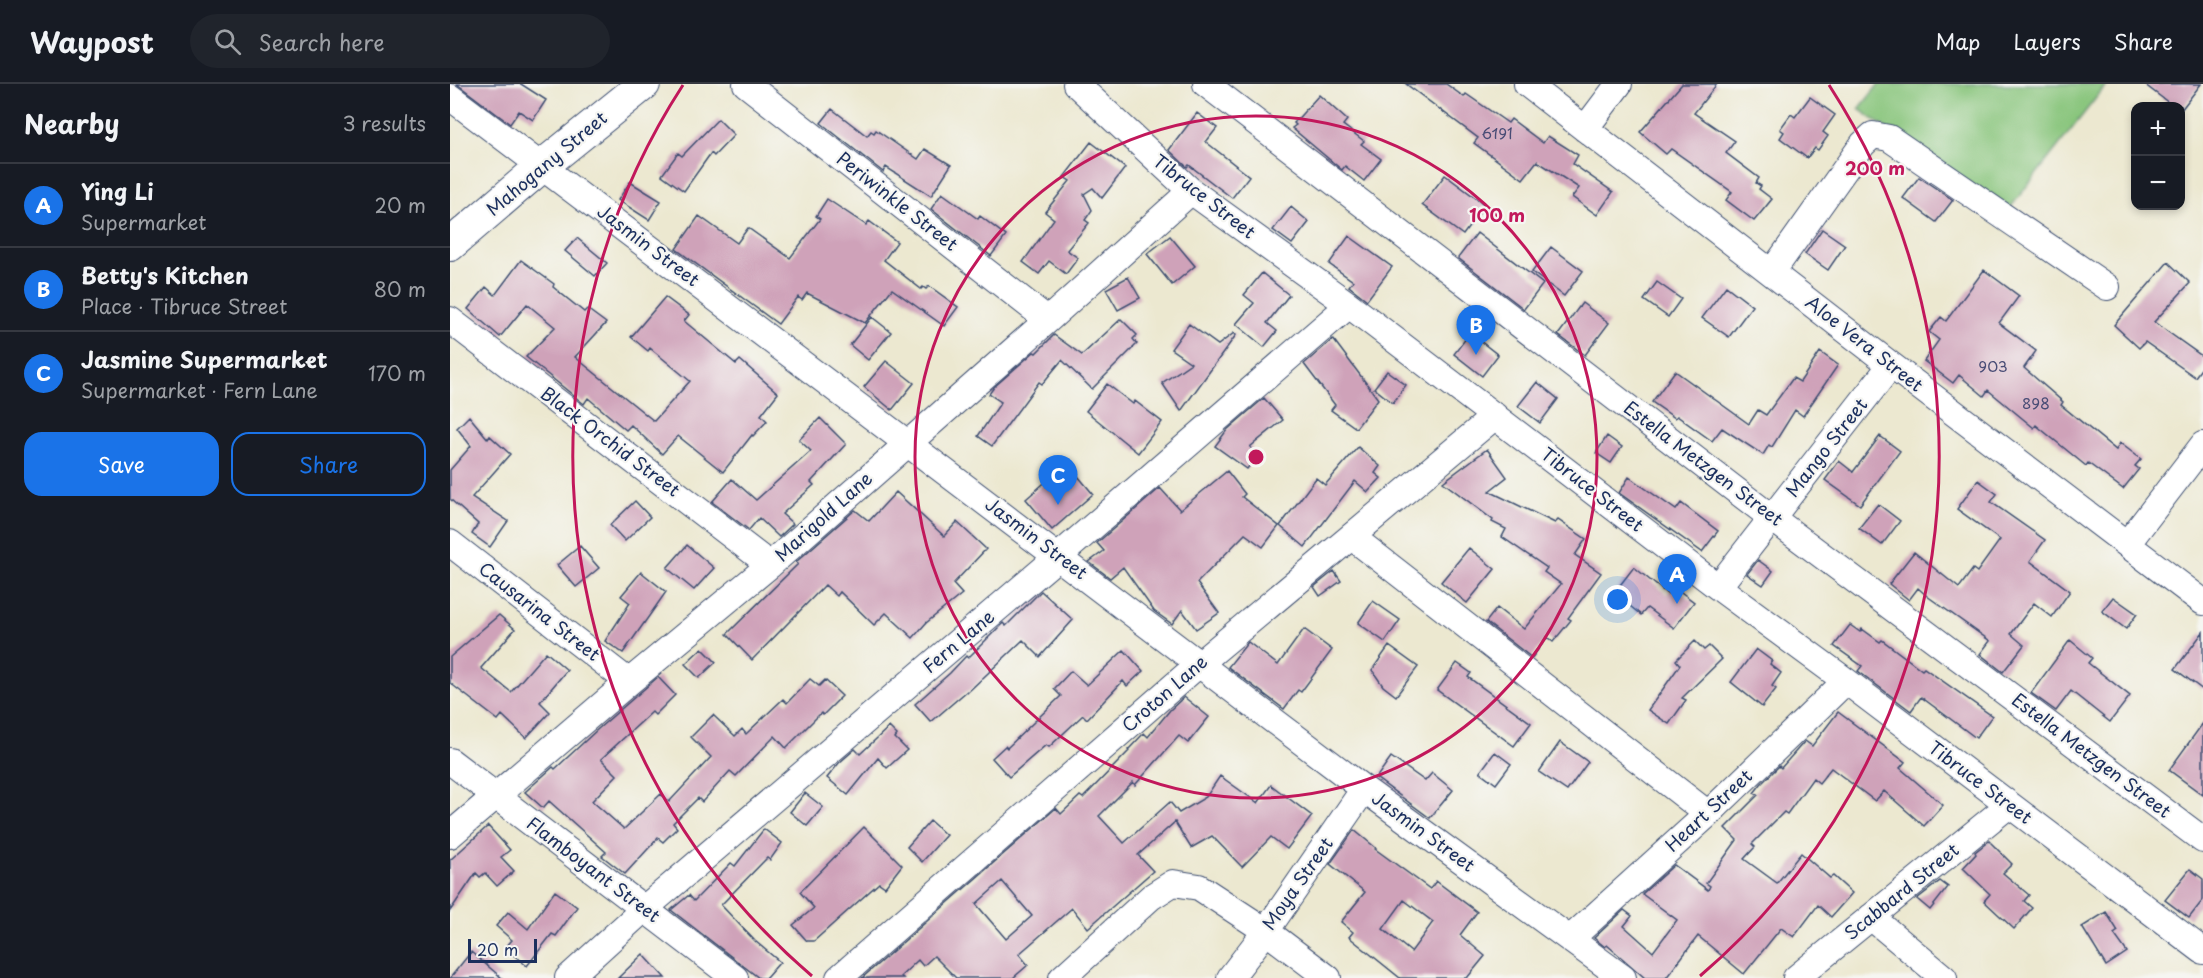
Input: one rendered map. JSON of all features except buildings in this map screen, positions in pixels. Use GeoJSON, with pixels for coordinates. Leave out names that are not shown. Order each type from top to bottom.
{"type":"FeatureCollection","features":[{"type":"Feature","properties":{"kind":"street","name":"Mahogany Street"},"geometry":{"type":"LineString","coordinates":[[450,245],[541,166],[644,84]]}},
{"type":"Feature","properties":{"kind":"street","name":"Periwinkle Street"},"geometry":{"type":"LineString","coordinates":[[746,84],[1048,320]]}},
{"type":"Feature","properties":{"kind":"street","name":"Tibruce Street"},"geometry":{"type":"LineString","coordinates":[[1076,84],[1191,191],[1349,305],[1718,587],[2203,951]]}},
{"type":"Feature","properties":{"kind":"street","name":"Estella Metzgen Street"},"geometry":{"type":"LineString","coordinates":[[1206,84],[1772,518],[2203,840]]}},
{"type":"Feature","properties":{"kind":"street","name":"Aloe Vera Street"},"geometry":{"type":"LineString","coordinates":[[1527,84],[2203,602]]}},
{"type":"Feature","properties":{"kind":"street"},"geometry":{"type":"LineString","coordinates":[[1585,129],[1619,84]]}},
{"type":"Feature","properties":{"kind":"street","name":"Jasmin Street"},"geometry":{"type":"LineString","coordinates":[[450,97],[1364,789],[1623,978]]}},
{"type":"Feature","properties":{"kind":"street"},"geometry":{"type":"LineString","coordinates":[[1772,272],[1863,144],[1873,135],[1889,138],[2107,287]]}},
{"type":"Feature","properties":{"kind":"street","name":"Marigold Lane"},"geometry":{"type":"LineString","coordinates":[[450,836],[629,682],[770,565],[1191,191]]}},
{"type":"Feature","properties":{"kind":"street","name":"Fern Lane"},"geometry":{"type":"LineString","coordinates":[[568,978],[644,909],[1059,556],[1349,305]]}},
{"type":"Feature","properties":{"kind":"street","name":"Black Orchid Street"},"geometry":{"type":"LineString","coordinates":[[450,320],[770,565]]}},
{"type":"Feature","properties":{"kind":"street","name":"Mango Street"},"geometry":{"type":"LineString","coordinates":[[1718,587],[1891,365]]}},
{"type":"Feature","properties":{"kind":"street","name":"Croton Lane"},"geometry":{"type":"LineString","coordinates":[[839,978],[1199,664],[1496,416]]}},
{"type":"Feature","properties":{"kind":"street"},"geometry":{"type":"LineString","coordinates":[[2127,544],[2203,445]]}},
{"type":"Feature","properties":{"kind":"street"},"geometry":{"type":"LineString","coordinates":[[1352,537],[1708,814]]}},
{"type":"Feature","properties":{"kind":"street","name":"Causarina Street"},"geometry":{"type":"LineString","coordinates":[[450,543],[629,682]]}},
{"type":"Feature","properties":{"kind":"street","name":"Heart Street"},"geometry":{"type":"LineString","coordinates":[[1570,939],[1708,814],[1846,681]]}},
{"type":"Feature","properties":{"kind":"street","name":"Flamboyant Street"},"geometry":{"type":"LineString","coordinates":[[450,761],[735,978]]}},
{"type":"Feature","properties":{"kind":"street","name":"Moya Street"},"geometry":{"type":"LineString","coordinates":[[1230,978],[1266,931],[1364,789]]}},
{"type":"Feature","properties":{"kind":"street","name":"Scabbard Street"},"geometry":{"type":"LineString","coordinates":[[1796,978],[2009,805]]}},
{"type":"Feature","properties":{"kind":"street"},"geometry":{"type":"LineString","coordinates":[[1062,978],[1151,897],[1173,883],[1199,887],[1266,931],[1328,978]]}},
{"type":"Feature","properties":{"kind":"street"},"geometry":{"type":"LineString","coordinates":[[1871,917],[1944,978]]}},
{"type":"Feature","properties":{"kind":"green space"},"geometry":{"type":"Polygon","coordinates":[[[1879,84],[2107,84],[2003,217],[1929,159],[1859,109],[1879,84]]]}},
{"type":"Feature","properties":{"kind":"place","name":"Betty's Kitchen"},"geometry":{"type":"Point","coordinates":[1476,355]}},
{"type":"Feature","properties":{"kind":"place","name":"Jasmine Supermarket"},"geometry":{"type":"Point","coordinates":[1058,505]}},
{"type":"Feature","properties":{"kind":"place","name":"Ying Li"},"geometry":{"type":"Point","coordinates":[1677,604]}}]}
